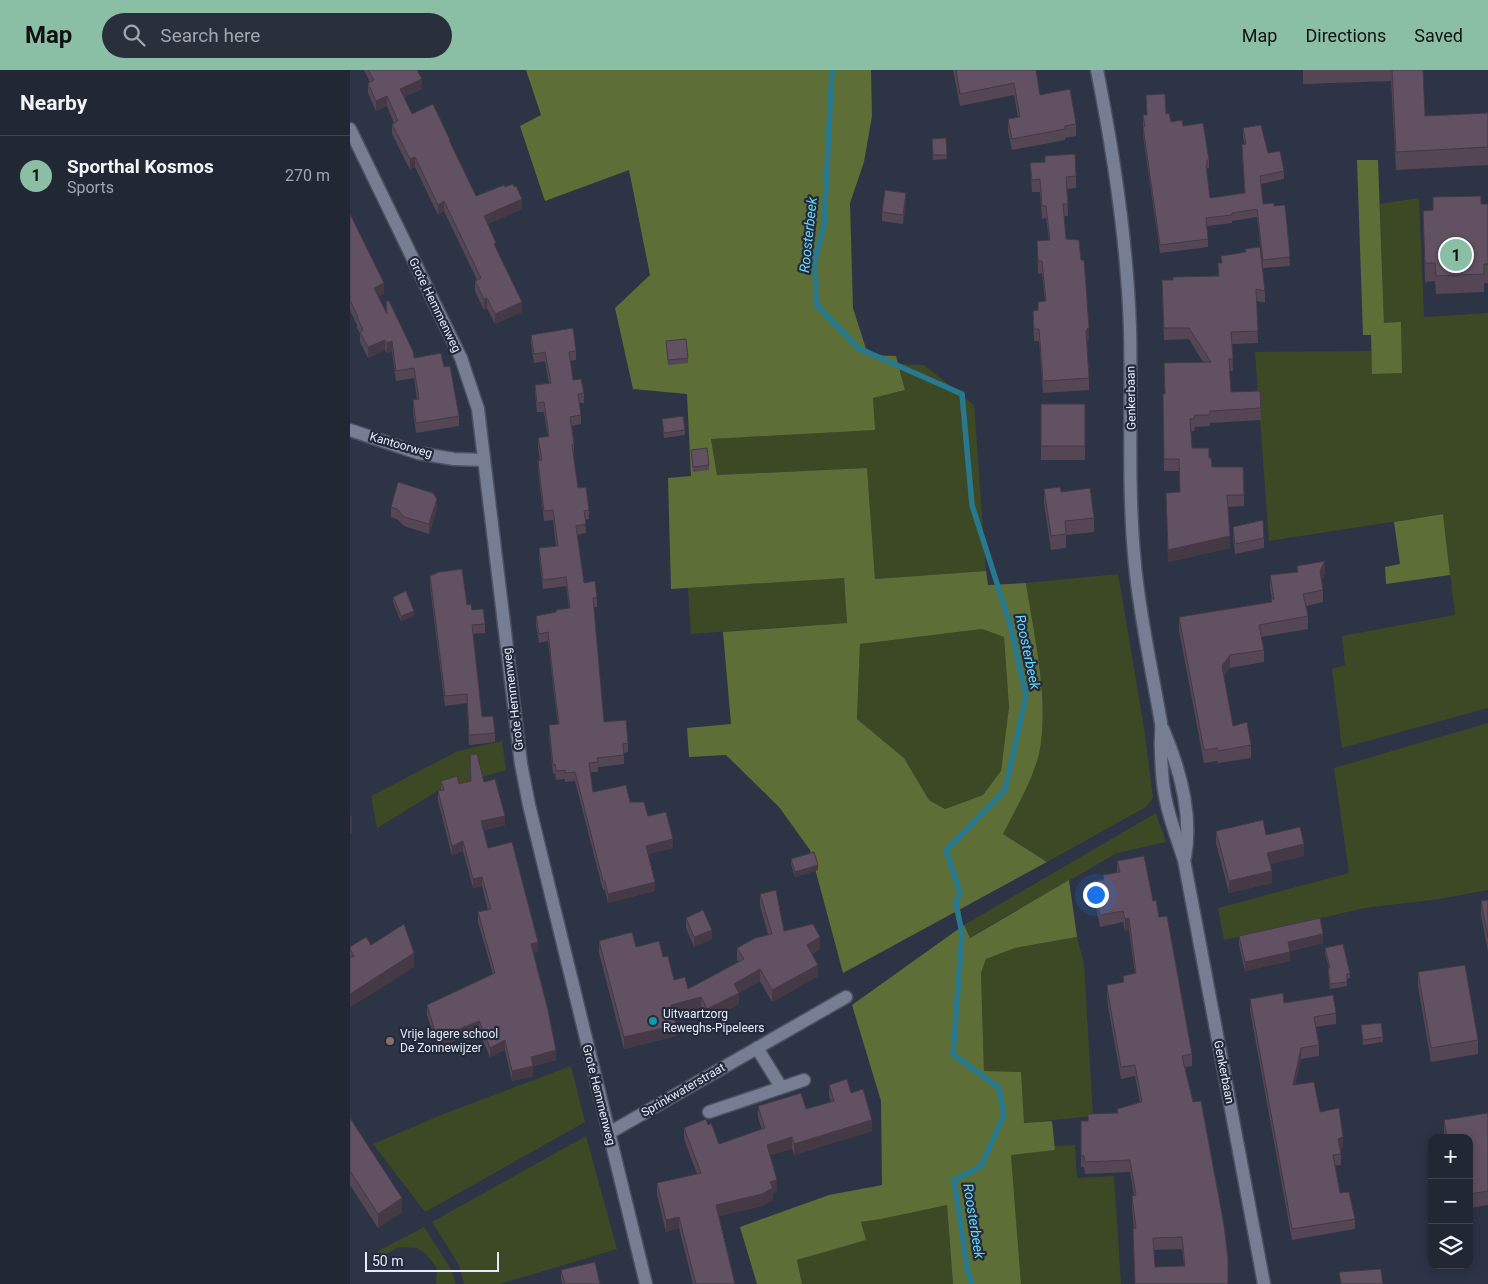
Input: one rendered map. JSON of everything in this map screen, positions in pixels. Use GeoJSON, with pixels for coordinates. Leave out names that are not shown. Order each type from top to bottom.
{"type":"FeatureCollection","features":[{"type":"Feature","properties":{"kind":"street","name":"Genkerbaan"},"geometry":{"type":"LineString","coordinates":[[1097,70],[1108,125],[1120,208],[1126,269],[1130,328],[1132,502],[1135,564],[1142,622],[1161,726],[1163,784],[1169,815],[1184,860],[1264,1284]]}},
{"type":"Feature","properties":{"kind":"street","name":"Grote Hemmenweg"},"geometry":{"type":"LineString","coordinates":[[350,130],[461,358],[478,409],[521,764],[646,1284]]}},
{"type":"Feature","properties":{"kind":"street","name":"Kantoorweg"},"geometry":{"type":"LineString","coordinates":[[350,430],[418,453],[454,459],[483,460]]}},
{"type":"Feature","properties":{"kind":"street","name":"Genkerbaan"},"geometry":{"type":"LineString","coordinates":[[1161,726],[1170,744],[1188,817],[1188,839],[1184,860]]}},
{"type":"Feature","properties":{"kind":"street","name":"Sprinkwaterstraat"},"geometry":{"type":"LineString","coordinates":[[609,1133],[846,997]]}},
{"type":"Feature","properties":{"kind":"street"},"geometry":{"type":"LineString","coordinates":[[757,1048],[781,1087]]}},
{"type":"Feature","properties":{"kind":"street"},"geometry":{"type":"LineString","coordinates":[[709,1112],[804,1080]]}},
{"type":"Feature","properties":{"kind":"green space"},"geometry":{"type":"Polygon","coordinates":[[[526,70],[871,70],[872,116],[864,162],[850,203],[853,308],[868,355],[896,356],[905,390],[873,398],[875,430],[711,439],[717,475],[867,468],[875,579],[986,571],[988,585],[1026,583],[1040,669],[1043,713],[1042,734],[1039,754],[1032,775],[1003,834],[1047,862],[843,973],[810,850],[779,807],[726,755],[689,757],[687,728],[731,724],[723,632],[847,623],[844,578],[671,589],[668,478],[691,476],[687,394],[633,389],[615,308],[650,275],[629,170],[545,201],[520,126],[541,115],[526,70]],[[982,629],[860,644],[857,719],[904,758],[929,800],[945,809],[983,795],[1001,771],[1009,707],[1004,637],[982,629]]]}},
{"type":"Feature","properties":{"kind":"green space"},"geometry":{"type":"Polygon","coordinates":[[[1357,160],[1378,160],[1384,323],[1401,322],[1402,373],[1372,374],[1371,335],[1363,335],[1357,160]]]}},
{"type":"Feature","properties":{"kind":"green space"},"geometry":{"type":"Polygon","coordinates":[[[1419,198],[1424,317],[1488,313],[1488,708],[1342,748],[1332,669],[1345,665],[1342,636],[1455,615],[1443,514],[1269,541],[1255,352],[1371,351],[1373,374],[1400,323],[1384,323],[1380,204],[1419,198]]]}},
{"type":"Feature","properties":{"kind":"green space"},"geometry":{"type":"Polygon","coordinates":[[[899,364],[924,365],[974,405],[986,571],[875,579],[867,468],[717,475],[711,439],[874,430],[873,398],[905,390],[899,364]]]}},
{"type":"Feature","properties":{"kind":"green space"},"geometry":{"type":"Polygon","coordinates":[[[1443,514],[1450,575],[1386,584],[1385,567],[1400,564],[1394,522],[1443,514]]]}},
{"type":"Feature","properties":{"kind":"green space"},"geometry":{"type":"Polygon","coordinates":[[[1118,574],[1144,728],[1153,798],[1146,807],[1047,862],[1003,834],[1032,775],[1039,754],[1042,734],[1043,713],[1040,669],[1026,583],[1118,574]]]}},
{"type":"Feature","properties":{"kind":"green space"},"geometry":{"type":"Polygon","coordinates":[[[844,577],[847,623],[691,634],[688,588],[844,577]]]}},
{"type":"Feature","properties":{"kind":"green space"},"geometry":{"type":"Polygon","coordinates":[[[982,629],[1004,637],[1009,707],[1001,772],[983,795],[945,809],[929,800],[904,758],[857,719],[860,644],[982,629]]]}},
{"type":"Feature","properties":{"kind":"green space"},"geometry":{"type":"Polygon","coordinates":[[[1488,723],[1488,890],[1440,899],[1365,908],[1224,940],[1218,908],[1349,873],[1334,768],[1488,723]]]}},
{"type":"Feature","properties":{"kind":"green space"},"geometry":{"type":"Polygon","coordinates":[[[502,741],[506,770],[439,790],[377,828],[371,796],[458,751],[502,741]]]}},
{"type":"Feature","properties":{"kind":"green space"},"geometry":{"type":"Polygon","coordinates":[[[1156,813],[1166,842],[1117,853],[969,938],[964,925],[1156,813]]]}},
{"type":"Feature","properties":{"kind":"green space"},"geometry":{"type":"Polygon","coordinates":[[[1069,880],[1077,937],[1015,948],[986,959],[981,973],[984,1071],[1021,1072],[1024,1123],[1052,1121],[1055,1150],[1011,1155],[1021,1284],[953,1284],[947,1205],[861,1222],[866,1240],[797,1260],[802,1284],[757,1284],[740,1227],[829,1195],[882,1185],[881,1101],[852,1005],[964,925],[970,938],[1069,880]]]}},
{"type":"Feature","properties":{"kind":"green space"},"geometry":{"type":"Polygon","coordinates":[[[1077,937],[1084,964],[1093,1116],[1024,1123],[984,1071],[981,973],[986,959],[1015,948],[1077,937]]]}},
{"type":"Feature","properties":{"kind":"green space"},"geometry":{"type":"Polygon","coordinates":[[[571,1066],[585,1122],[425,1212],[373,1144],[446,1113],[571,1066]]]}},
{"type":"Feature","properties":{"kind":"green space"},"geometry":{"type":"Polygon","coordinates":[[[586,1136],[617,1249],[500,1284],[464,1284],[459,1265],[432,1222],[586,1136]]]}},
{"type":"Feature","properties":{"kind":"green space"},"geometry":{"type":"Polygon","coordinates":[[[1075,1145],[1077,1178],[1114,1176],[1121,1284],[1021,1284],[1011,1155],[1055,1150],[1055,1146],[1075,1145]]]}},
{"type":"Feature","properties":{"kind":"green space"},"geometry":{"type":"Polygon","coordinates":[[[947,1204],[953,1284],[802,1284],[797,1260],[865,1240],[861,1222],[947,1204]]]}},
{"type":"Feature","properties":{"kind":"green space"},"geometry":{"type":"Polygon","coordinates":[[[424,1227],[451,1269],[456,1284],[436,1284],[437,1268],[426,1254],[417,1248],[399,1247],[380,1257],[378,1251],[424,1227]]]}},
{"type":"Feature","properties":{"kind":"building"},"geometry":{"type":"Polygon","coordinates":[[[368,70],[417,70],[422,79],[400,89],[412,114],[433,104],[476,196],[504,185],[505,187],[513,184],[514,187],[516,186],[522,199],[484,216],[496,243],[494,244],[522,302],[495,314],[487,298],[484,299],[475,281],[481,278],[444,201],[438,205],[415,157],[410,159],[392,124],[398,121],[387,96],[376,101],[368,83],[374,80],[368,70]]]}},
{"type":"Feature","properties":{"kind":"building"},"geometry":{"type":"Polygon","coordinates":[[[956,70],[1036,70],[1040,95],[1070,89],[1076,124],[1065,126],[1065,129],[1012,139],[1008,119],[1020,117],[1014,83],[960,94],[956,70]]]}},
{"type":"Feature","properties":{"kind":"building"},"geometry":{"type":"Polygon","coordinates":[[[1392,70],[1423,70],[1425,116],[1488,113],[1488,147],[1396,152],[1392,70]]]}},
{"type":"Feature","properties":{"kind":"building"},"geometry":{"type":"Polygon","coordinates":[[[1165,94],[1166,114],[1169,113],[1171,122],[1182,120],[1183,126],[1203,123],[1209,160],[1207,160],[1206,166],[1210,198],[1245,193],[1242,145],[1246,144],[1243,128],[1261,125],[1268,153],[1280,151],[1284,171],[1260,176],[1263,204],[1285,205],[1290,257],[1263,260],[1257,209],[1232,213],[1232,215],[1206,218],[1208,239],[1160,245],[1143,127],[1145,126],[1143,115],[1147,115],[1146,95],[1165,94]]]}},
{"type":"Feature","properties":{"kind":"building"},"geometry":{"type":"Polygon","coordinates":[[[946,138],[947,155],[933,155],[932,139],[946,138]]]}},
{"type":"Feature","properties":{"kind":"building"},"geometry":{"type":"Polygon","coordinates":[[[1075,154],[1076,176],[1066,177],[1068,204],[1063,204],[1066,239],[1079,240],[1081,260],[1084,260],[1089,327],[1086,331],[1089,378],[1043,381],[1039,329],[1034,329],[1033,311],[1038,310],[1038,302],[1046,301],[1042,261],[1038,261],[1037,241],[1050,240],[1046,206],[1042,206],[1040,179],[1032,180],[1030,163],[1045,162],[1045,156],[1075,154]]]}},
{"type":"Feature","properties":{"kind":"building"},"geometry":{"type":"Polygon","coordinates":[[[885,190],[906,193],[903,215],[882,212],[885,190]]]}},
{"type":"Feature","properties":{"kind":"building"},"geometry":{"type":"Polygon","coordinates":[[[1481,196],[1481,204],[1488,204],[1488,264],[1484,264],[1484,274],[1436,276],[1435,263],[1425,263],[1423,211],[1433,210],[1433,197],[1481,196]]]}},
{"type":"Feature","properties":{"kind":"building"},"geometry":{"type":"Polygon","coordinates":[[[350,214],[384,283],[374,288],[387,314],[386,301],[389,301],[413,351],[414,358],[441,353],[444,367],[450,366],[459,416],[416,423],[413,400],[419,399],[414,368],[396,371],[392,341],[387,343],[385,340],[368,347],[360,332],[363,330],[350,300],[350,214]]]}},
{"type":"Feature","properties":{"kind":"building"},"geometry":{"type":"Polygon","coordinates":[[[1260,247],[1265,291],[1256,289],[1258,331],[1231,332],[1233,359],[1229,359],[1231,392],[1260,391],[1261,408],[1210,411],[1210,415],[1195,415],[1194,419],[1190,419],[1192,448],[1209,448],[1209,458],[1211,458],[1212,467],[1243,467],[1244,495],[1227,495],[1230,536],[1168,550],[1166,493],[1180,492],[1179,459],[1164,459],[1164,363],[1211,362],[1189,328],[1164,328],[1162,280],[1173,280],[1173,277],[1219,276],[1218,263],[1222,263],[1221,256],[1246,252],[1245,249],[1260,247]]]}},
{"type":"Feature","properties":{"kind":"building"},"geometry":{"type":"Polygon","coordinates":[[[573,328],[576,351],[569,352],[573,380],[581,379],[584,393],[578,394],[581,415],[570,417],[574,444],[572,445],[578,488],[586,487],[589,510],[584,511],[586,524],[576,526],[584,583],[595,581],[597,598],[593,598],[604,722],[626,720],[628,743],[623,744],[624,755],[597,758],[598,762],[589,763],[593,792],[626,785],[630,802],[644,802],[648,816],[666,812],[673,839],[646,846],[655,882],[608,894],[575,772],[565,773],[565,770],[556,771],[555,764],[553,765],[549,725],[559,724],[548,632],[539,634],[536,616],[570,608],[566,577],[543,580],[539,548],[558,546],[553,510],[544,511],[538,461],[542,460],[538,438],[549,436],[544,402],[537,403],[535,385],[551,383],[545,352],[534,354],[531,335],[573,328]]]}},
{"type":"Feature","properties":{"kind":"building"},"geometry":{"type":"Polygon","coordinates":[[[686,339],[688,358],[668,360],[666,341],[686,339]]]}},
{"type":"Feature","properties":{"kind":"building"},"geometry":{"type":"Polygon","coordinates":[[[1041,404],[1085,404],[1085,446],[1041,446],[1041,404]]]}},
{"type":"Feature","properties":{"kind":"building"},"geometry":{"type":"Polygon","coordinates":[[[683,416],[685,430],[664,433],[662,419],[683,416]]]}},
{"type":"Feature","properties":{"kind":"building"},"geometry":{"type":"Polygon","coordinates":[[[707,448],[709,465],[693,467],[691,450],[707,448]]]}},
{"type":"Feature","properties":{"kind":"building"},"geometry":{"type":"Polygon","coordinates":[[[398,482],[433,493],[437,499],[429,524],[404,517],[397,509],[391,507],[398,482]]]}},
{"type":"Feature","properties":{"kind":"building"},"geometry":{"type":"Polygon","coordinates":[[[1060,487],[1061,492],[1090,488],[1094,518],[1065,521],[1066,534],[1051,536],[1044,489],[1060,487]]]}},
{"type":"Feature","properties":{"kind":"building"},"geometry":{"type":"Polygon","coordinates":[[[1263,520],[1264,538],[1235,544],[1233,527],[1263,520]]]}},
{"type":"Feature","properties":{"kind":"building"},"geometry":{"type":"Polygon","coordinates":[[[1325,561],[1320,571],[1323,590],[1303,594],[1308,616],[1259,625],[1264,650],[1230,655],[1222,666],[1233,726],[1247,722],[1251,745],[1218,751],[1217,748],[1204,750],[1179,617],[1272,602],[1271,599],[1274,599],[1270,575],[1298,572],[1297,566],[1325,561]]]}},
{"type":"Feature","properties":{"kind":"building"},"geometry":{"type":"Polygon","coordinates":[[[462,569],[467,605],[471,604],[472,610],[483,609],[485,624],[472,625],[482,717],[493,716],[495,733],[469,735],[467,694],[445,696],[430,576],[439,572],[462,569]]]}},
{"type":"Feature","properties":{"kind":"building"},"geometry":{"type":"Polygon","coordinates":[[[406,591],[414,611],[401,616],[393,597],[406,591]]]}},
{"type":"Feature","properties":{"kind":"building"},"geometry":{"type":"Polygon","coordinates":[[[477,754],[484,782],[495,779],[505,816],[481,821],[488,848],[512,842],[538,942],[531,944],[556,1050],[531,1057],[533,1066],[512,1071],[505,1040],[490,1048],[479,1021],[437,1038],[427,1005],[495,973],[478,912],[491,909],[482,877],[473,879],[463,841],[452,846],[438,791],[444,790],[441,781],[457,776],[459,784],[471,781],[470,755],[477,754]]]}},
{"type":"Feature","properties":{"kind":"building"},"geometry":{"type":"Polygon","coordinates":[[[1263,820],[1266,835],[1300,827],[1304,844],[1267,853],[1272,871],[1229,881],[1216,831],[1263,820]]]}},
{"type":"Feature","properties":{"kind":"building"},"geometry":{"type":"Polygon","coordinates":[[[814,852],[818,865],[795,872],[791,859],[814,852]]]}},
{"type":"Feature","properties":{"kind":"building"},"geometry":{"type":"Polygon","coordinates":[[[1144,856],[1153,901],[1156,900],[1159,917],[1167,916],[1192,1054],[1182,1056],[1193,1102],[1201,1101],[1224,1225],[1228,1259],[1228,1284],[1135,1284],[1133,1229],[1136,1228],[1132,1196],[1136,1195],[1130,1160],[1085,1162],[1084,1156],[1081,1155],[1081,1121],[1088,1121],[1088,1114],[1118,1113],[1117,1109],[1142,1102],[1135,1065],[1121,1067],[1107,985],[1124,982],[1123,976],[1136,973],[1129,918],[1125,919],[1123,911],[1100,915],[1093,881],[1104,880],[1103,875],[1120,872],[1117,861],[1144,856]],[[1182,1237],[1153,1238],[1155,1267],[1185,1266],[1182,1237]]]}},
{"type":"Feature","properties":{"kind":"building"},"geometry":{"type":"Polygon","coordinates":[[[776,890],[784,931],[813,924],[820,937],[807,945],[818,965],[772,990],[760,969],[734,984],[739,993],[707,1009],[701,997],[671,1005],[676,1025],[624,1037],[599,941],[632,932],[636,947],[659,941],[663,957],[668,956],[674,980],[685,977],[688,989],[744,959],[737,948],[755,938],[772,934],[760,894],[776,890]]]}},
{"type":"Feature","properties":{"kind":"building"},"geometry":{"type":"Polygon","coordinates":[[[1488,900],[1488,938],[1481,901],[1488,900]]]}},
{"type":"Feature","properties":{"kind":"building"},"geometry":{"type":"Polygon","coordinates":[[[703,910],[712,930],[694,937],[686,918],[703,910]]]}},
{"type":"Feature","properties":{"kind":"building"},"geometry":{"type":"Polygon","coordinates":[[[1320,918],[1323,934],[1288,942],[1290,952],[1245,962],[1239,936],[1320,918]]]}},
{"type":"Feature","properties":{"kind":"building"},"geometry":{"type":"Polygon","coordinates":[[[404,924],[414,953],[350,994],[350,958],[354,956],[350,947],[366,937],[371,945],[404,924]]]}},
{"type":"Feature","properties":{"kind":"building"},"geometry":{"type":"Polygon","coordinates":[[[1343,944],[1350,974],[1347,974],[1347,982],[1330,984],[1328,968],[1330,968],[1325,948],[1343,944]]]}},
{"type":"Feature","properties":{"kind":"building"},"geometry":{"type":"Polygon","coordinates":[[[1465,965],[1478,1040],[1431,1048],[1418,972],[1465,965]]]}},
{"type":"Feature","properties":{"kind":"building"},"geometry":{"type":"Polygon","coordinates":[[[1283,993],[1284,1003],[1333,995],[1336,1013],[1314,1017],[1319,1045],[1301,1048],[1293,1085],[1314,1082],[1320,1112],[1339,1108],[1343,1137],[1338,1139],[1341,1154],[1333,1155],[1340,1193],[1349,1192],[1355,1219],[1292,1229],[1250,999],[1283,993]]]}},
{"type":"Feature","properties":{"kind":"building"},"geometry":{"type":"Polygon","coordinates":[[[1381,1023],[1383,1037],[1363,1040],[1361,1025],[1381,1023]]]}},
{"type":"Feature","properties":{"kind":"building"},"geometry":{"type":"Polygon","coordinates":[[[847,1079],[851,1093],[863,1089],[872,1120],[794,1144],[792,1137],[767,1145],[777,1180],[770,1182],[773,1188],[762,1194],[716,1205],[735,1284],[696,1284],[679,1217],[666,1220],[657,1183],[701,1173],[684,1128],[706,1119],[708,1125],[711,1123],[719,1144],[765,1128],[758,1106],[801,1093],[806,1109],[834,1101],[829,1085],[847,1079]]]}},
{"type":"Feature","properties":{"kind":"building"},"geometry":{"type":"Polygon","coordinates":[[[1488,1113],[1488,1191],[1473,1193],[1473,1134],[1446,1134],[1444,1120],[1488,1113]]]}},
{"type":"Feature","properties":{"kind":"building"},"geometry":{"type":"Polygon","coordinates":[[[350,1118],[402,1198],[378,1214],[350,1171],[350,1118]]]}},
{"type":"Feature","properties":{"kind":"building"},"geometry":{"type":"Polygon","coordinates":[[[595,1262],[600,1284],[565,1284],[561,1270],[595,1262]]]}},
{"type":"Feature","properties":{"kind":"building"},"geometry":{"type":"Polygon","coordinates":[[[1381,1269],[1383,1284],[1341,1284],[1339,1272],[1381,1269]]]}},
{"type":"Feature","properties":{"kind":"waterway","name":"Roosterbeek"},"geometry":{"type":"LineString","coordinates":[[832,70],[824,225],[815,259],[816,304],[858,348],[962,394],[972,505],[1010,624],[1026,696],[1005,790],[946,850],[960,892],[956,903],[962,934],[953,1054],[999,1088],[1004,1115],[981,1166],[954,1180],[968,1273],[972,1284]]}},
{"type":"Feature","properties":{"kind":"place","name":"Sporthal Kosmos"},"geometry":{"type":"Point","coordinates":[1456,255]}},
{"type":"Feature","properties":{"kind":"place","name":"Uitvaartzorg Reweghs-Pipeleers"},"geometry":{"type":"Point","coordinates":[653,1021]}},
{"type":"Feature","properties":{"kind":"place","name":"Vrije lagere school De Zonnewijzer"},"geometry":{"type":"Point","coordinates":[390,1041]}}]}
